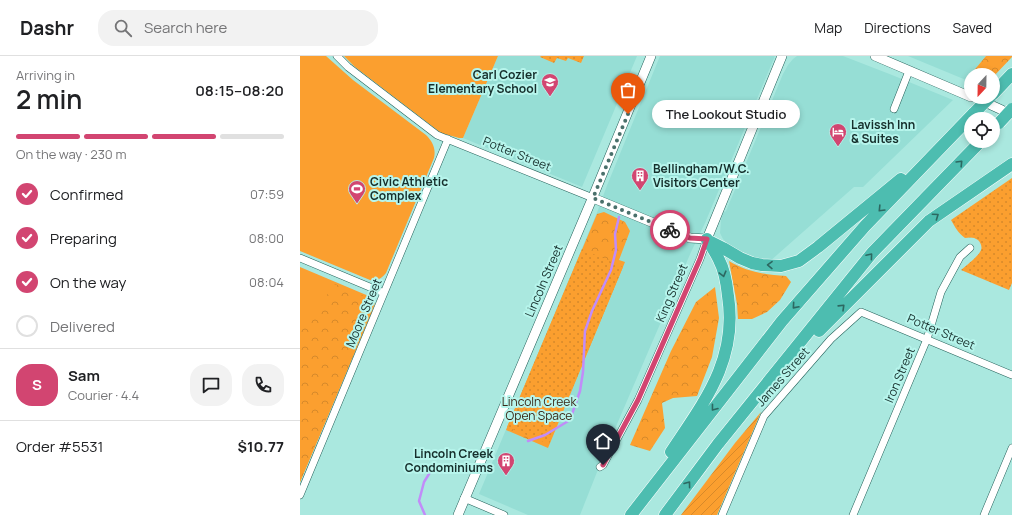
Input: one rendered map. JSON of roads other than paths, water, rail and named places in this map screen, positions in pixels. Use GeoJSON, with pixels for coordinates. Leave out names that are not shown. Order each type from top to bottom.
{"type":"FeatureCollection","features":[{"type":"Feature","properties":{"kind":"highway"},"geometry":{"type":"LineString","coordinates":[[1000,88],[1012,74]]}},
{"type":"Feature","properties":{"kind":"highway"},"geometry":{"type":"LineString","coordinates":[[631,515],[782,321],[865,226],[974,112],[984,104]]}},
{"type":"Feature","properties":{"kind":"highway"},"geometry":{"type":"LineString","coordinates":[[1000,120],[1007,110]]}},
{"type":"Feature","properties":{"kind":"highway"},"geometry":{"type":"LineString","coordinates":[[665,515],[718,444],[872,253],[974,148]]}},
{"type":"Feature","properties":{"kind":"highway"},"geometry":{"type":"LineString","coordinates":[[707,239],[740,258],[757,264],[781,266],[799,261],[937,151]]}},
{"type":"Feature","properties":{"kind":"highway"},"geometry":{"type":"LineString","coordinates":[[766,385],[929,221],[1012,164]]}},
{"type":"Feature","properties":{"kind":"highway"},"geometry":{"type":"LineString","coordinates":[[631,515],[708,395],[718,376],[724,359],[729,332],[730,307],[720,261],[707,239]]}},
{"type":"Feature","properties":{"kind":"street","name":"Potter Street"},"geometry":{"type":"LineString","coordinates":[[336,56],[348,67],[437,135],[690,238],[707,239]]}},
{"type":"Feature","properties":{"kind":"street","name":"Lincoln Street"},"geometry":{"type":"LineString","coordinates":[[458,515],[652,56]]}},
{"type":"Feature","properties":{"kind":"street","name":"King Street"},"geometry":{"type":"LineString","coordinates":[[600,467],[603,465],[638,400],[700,259],[782,56]]}},
{"type":"Feature","properties":{"kind":"street"},"geometry":{"type":"LineString","coordinates":[[775,74],[790,56]]}},
{"type":"Feature","properties":{"kind":"street"},"geometry":{"type":"LineString","coordinates":[[875,56],[964,94]]}},
{"type":"Feature","properties":{"kind":"street"},"geometry":{"type":"LineString","coordinates":[[894,109],[909,71]]}},
{"type":"Feature","properties":{"kind":"street","name":"Moore Street"},"geometry":{"type":"LineString","coordinates":[[300,495],[448,139]]}},
{"type":"Feature","properties":{"kind":"street","name":"Iron Street"},"geometry":{"type":"LineString","coordinates":[[853,515],[927,339],[941,292],[960,257],[970,248]]}},
{"type":"Feature","properties":{"kind":"street"},"geometry":{"type":"LineString","coordinates":[[300,258],[384,293]]}},
{"type":"Feature","properties":{"kind":"street","name":"Potter Street"},"geometry":{"type":"LineString","coordinates":[[861,312],[1012,375]]}},
{"type":"Feature","properties":{"kind":"street","name":"James Street"},"geometry":{"type":"LineString","coordinates":[[722,515],[764,416],[831,339],[861,312]]}},
{"type":"Feature","properties":{"kind":"street"},"geometry":{"type":"LineString","coordinates":[[984,515],[1012,448]]}},
{"type":"Feature","properties":{"kind":"street"},"geometry":{"type":"LineString","coordinates":[[464,498],[504,515]]}},
{"type":"Feature","properties":{"kind":"waterway"},"geometry":{"type":"LineString","coordinates":[[528,441],[545,435],[570,420],[580,391],[583,372],[585,331],[592,311],[611,270],[616,250],[615,234],[619,217]]}},
{"type":"Feature","properties":{"kind":"waterway"},"geometry":{"type":"LineString","coordinates":[[425,515],[419,501],[424,482],[434,466]]}},
{"type":"Feature","properties":{"kind":"place","name":"Carl Cozier Elementary School"},"geometry":{"type":"Point","coordinates":[550,97]}},
{"type":"Feature","properties":{"kind":"place","name":"The Lookout Studio"},"geometry":{"type":"Point","coordinates":[628,114]}},
{"type":"Feature","properties":{"kind":"place","name":"Lavissh Inn & Suites"},"geometry":{"type":"Point","coordinates":[838,147]}},
{"type":"Feature","properties":{"kind":"place","name":"Bellingham/W.C. Visitors Center"},"geometry":{"type":"Point","coordinates":[640,191]}},
{"type":"Feature","properties":{"kind":"place","name":"Civic Athletic Complex"},"geometry":{"type":"Point","coordinates":[357,204]}},
{"type":"Feature","properties":{"kind":"place","name":"Lincoln Creek Condominiums"},"geometry":{"type":"Point","coordinates":[506,476]}},
{"type":"Feature","properties":{"kind":"park label","name":"Lincoln Creek Open Space"},"geometry":{"type":"Point","coordinates":[539,409]}}]}
